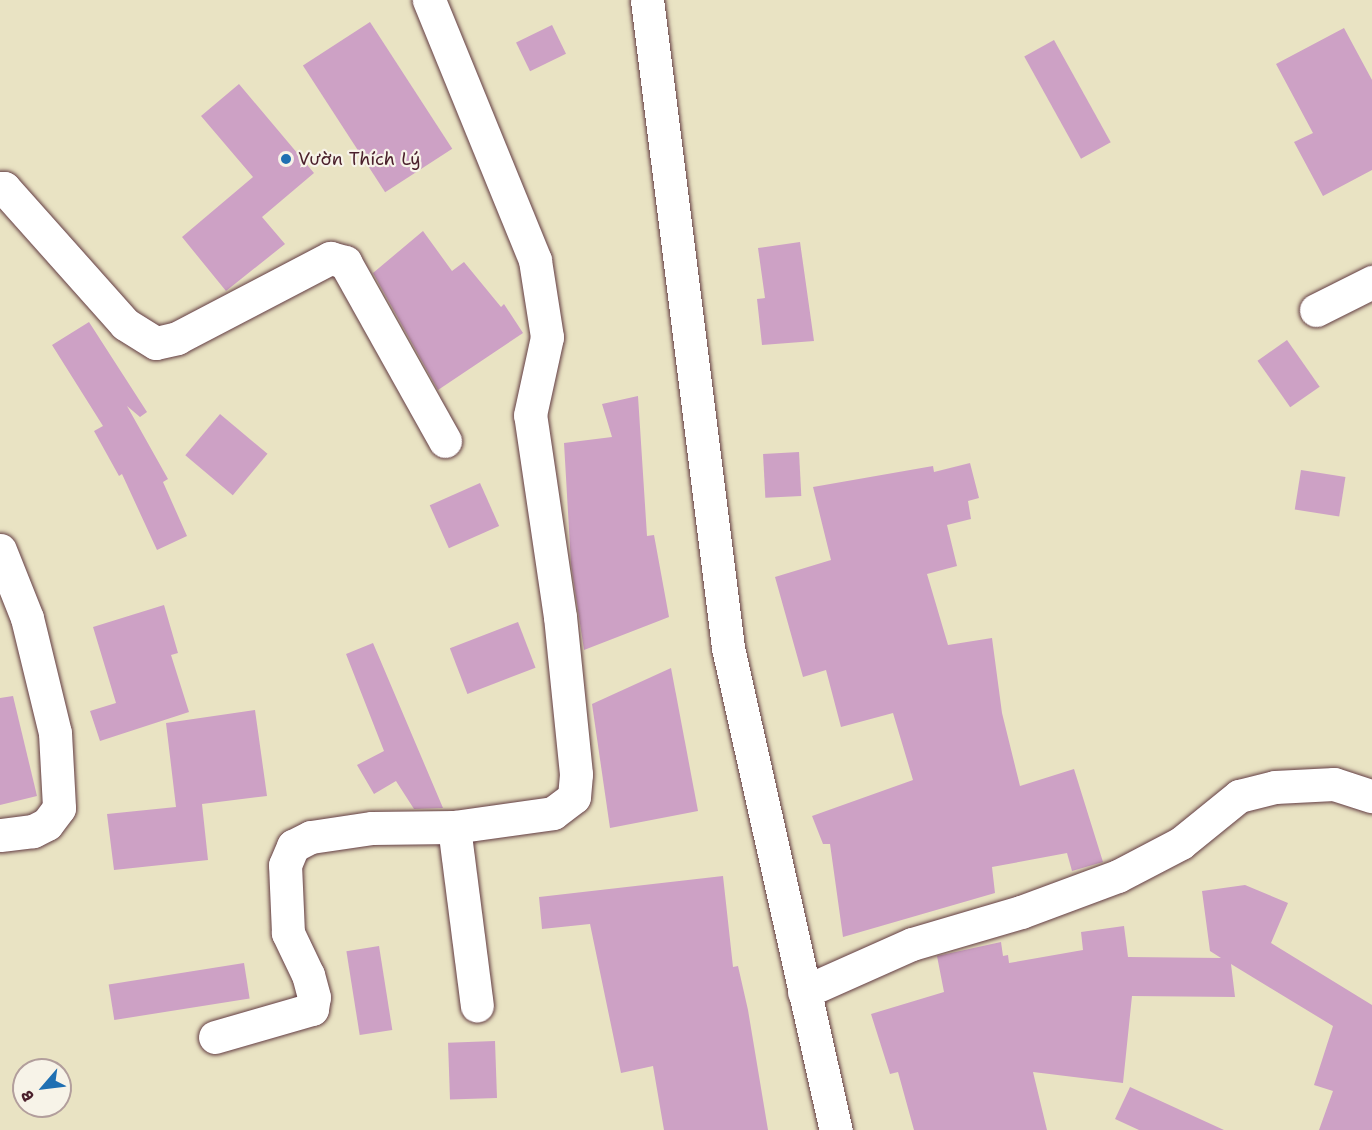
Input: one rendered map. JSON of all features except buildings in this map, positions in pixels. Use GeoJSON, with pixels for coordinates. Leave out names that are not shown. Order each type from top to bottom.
{"type":"FeatureCollection","features":[{"type":"Feature","properties":{"kind":"street"},"geometry":{"type":"LineString","coordinates":[[215,1037],[312,1009],[314,997],[308,975],[288,933],[285,865],[293,846],[311,837],[372,828],[454,827],[553,813],[574,797],[576,774],[560,617],[530,415],[548,337],[535,260],[429,0]]}},
{"type":"Feature","properties":{"kind":"street"},"geometry":{"type":"LineString","coordinates":[[647,0],[728,648],[836,1130]]}},
{"type":"Feature","properties":{"kind":"street"},"geometry":{"type":"LineString","coordinates":[[0,188],[4,188],[125,324],[156,344],[177,338],[330,258],[345,262],[446,441]]}},
{"type":"Feature","properties":{"kind":"street"},"geometry":{"type":"LineString","coordinates":[[1316,310],[1372,282]]}},
{"type":"Feature","properties":{"kind":"street"},"geometry":{"type":"LineString","coordinates":[[0,550],[27,618],[55,733],[59,808],[47,824],[33,831],[0,835]]}},
{"type":"Feature","properties":{"kind":"street"},"geometry":{"type":"LineString","coordinates":[[804,992],[912,944],[1021,912],[1118,876],[1181,843],[1239,796],[1275,787],[1334,784],[1372,796]]}},
{"type":"Feature","properties":{"kind":"street"},"geometry":{"type":"LineString","coordinates":[[454,827],[477,1006]]}},
{"type":"Feature","properties":{"kind":"place","name":"Vườn Thích Lý"},"geometry":{"type":"Point","coordinates":[286,159]}}]}
